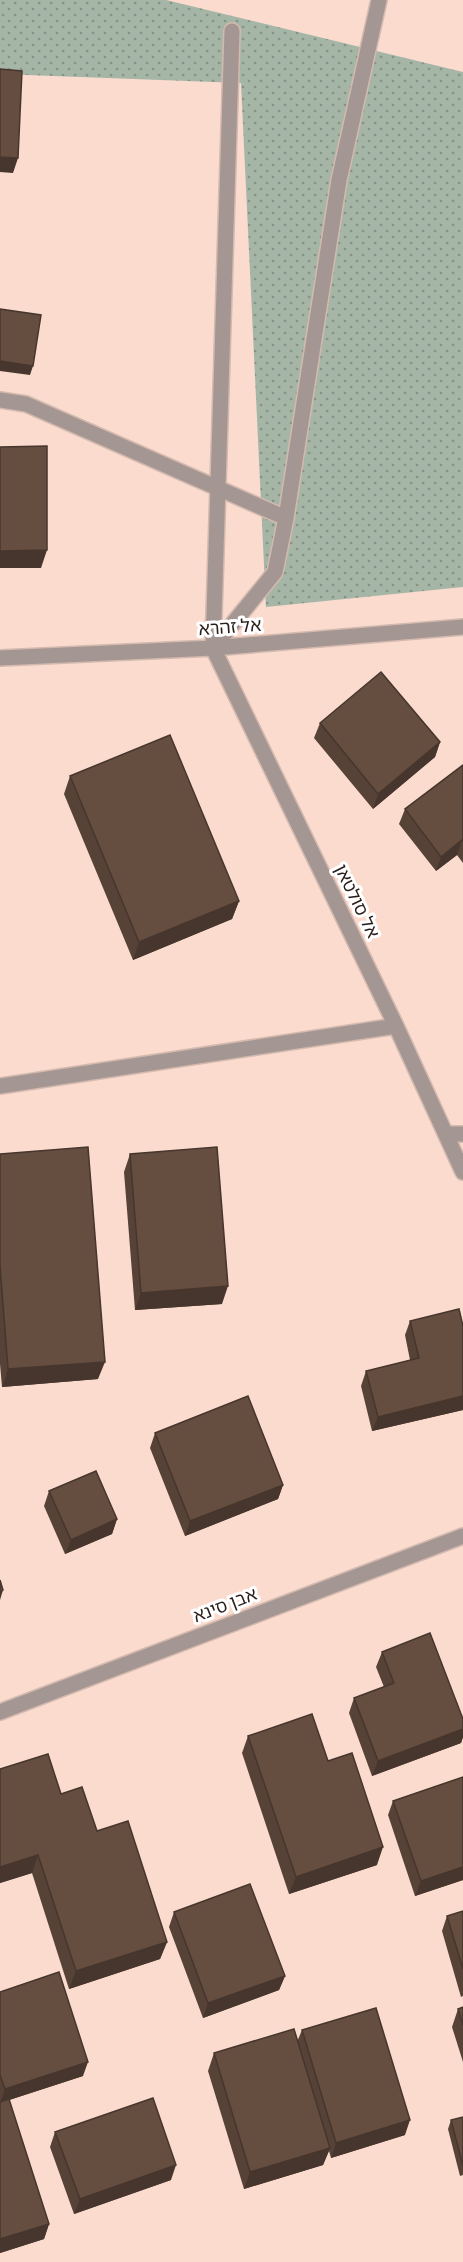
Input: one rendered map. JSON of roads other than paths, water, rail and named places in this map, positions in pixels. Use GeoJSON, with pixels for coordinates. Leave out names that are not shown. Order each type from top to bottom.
{"type":"FeatureCollection","features":[{"type":"Feature","properties":{"kind":"street"},"geometry":{"type":"LineString","coordinates":[[213,648],[275,572],[286,518],[339,180],[379,0]]}},
{"type":"Feature","properties":{"kind":"street"},"geometry":{"type":"LineString","coordinates":[[213,648],[232,31]]}},
{"type":"Feature","properties":{"kind":"street"},"geometry":{"type":"LineString","coordinates":[[0,400],[26,404],[286,518]]}},
{"type":"Feature","properties":{"kind":"street","name":"אל זהרא"},"geometry":{"type":"LineString","coordinates":[[0,658],[213,648],[463,627]]}},
{"type":"Feature","properties":{"kind":"street","name":"אל סולטאן"},"geometry":{"type":"LineString","coordinates":[[213,648],[396,1026],[463,1172]]}},
{"type":"Feature","properties":{"kind":"street"},"geometry":{"type":"LineString","coordinates":[[0,1086],[396,1026]]}},
{"type":"Feature","properties":{"kind":"street"},"geometry":{"type":"LineString","coordinates":[[446,1134],[463,1134]]}},
{"type":"Feature","properties":{"kind":"street","name":"אבן סינא"},"geometry":{"type":"LineString","coordinates":[[0,1712],[463,1536]]}}]}
